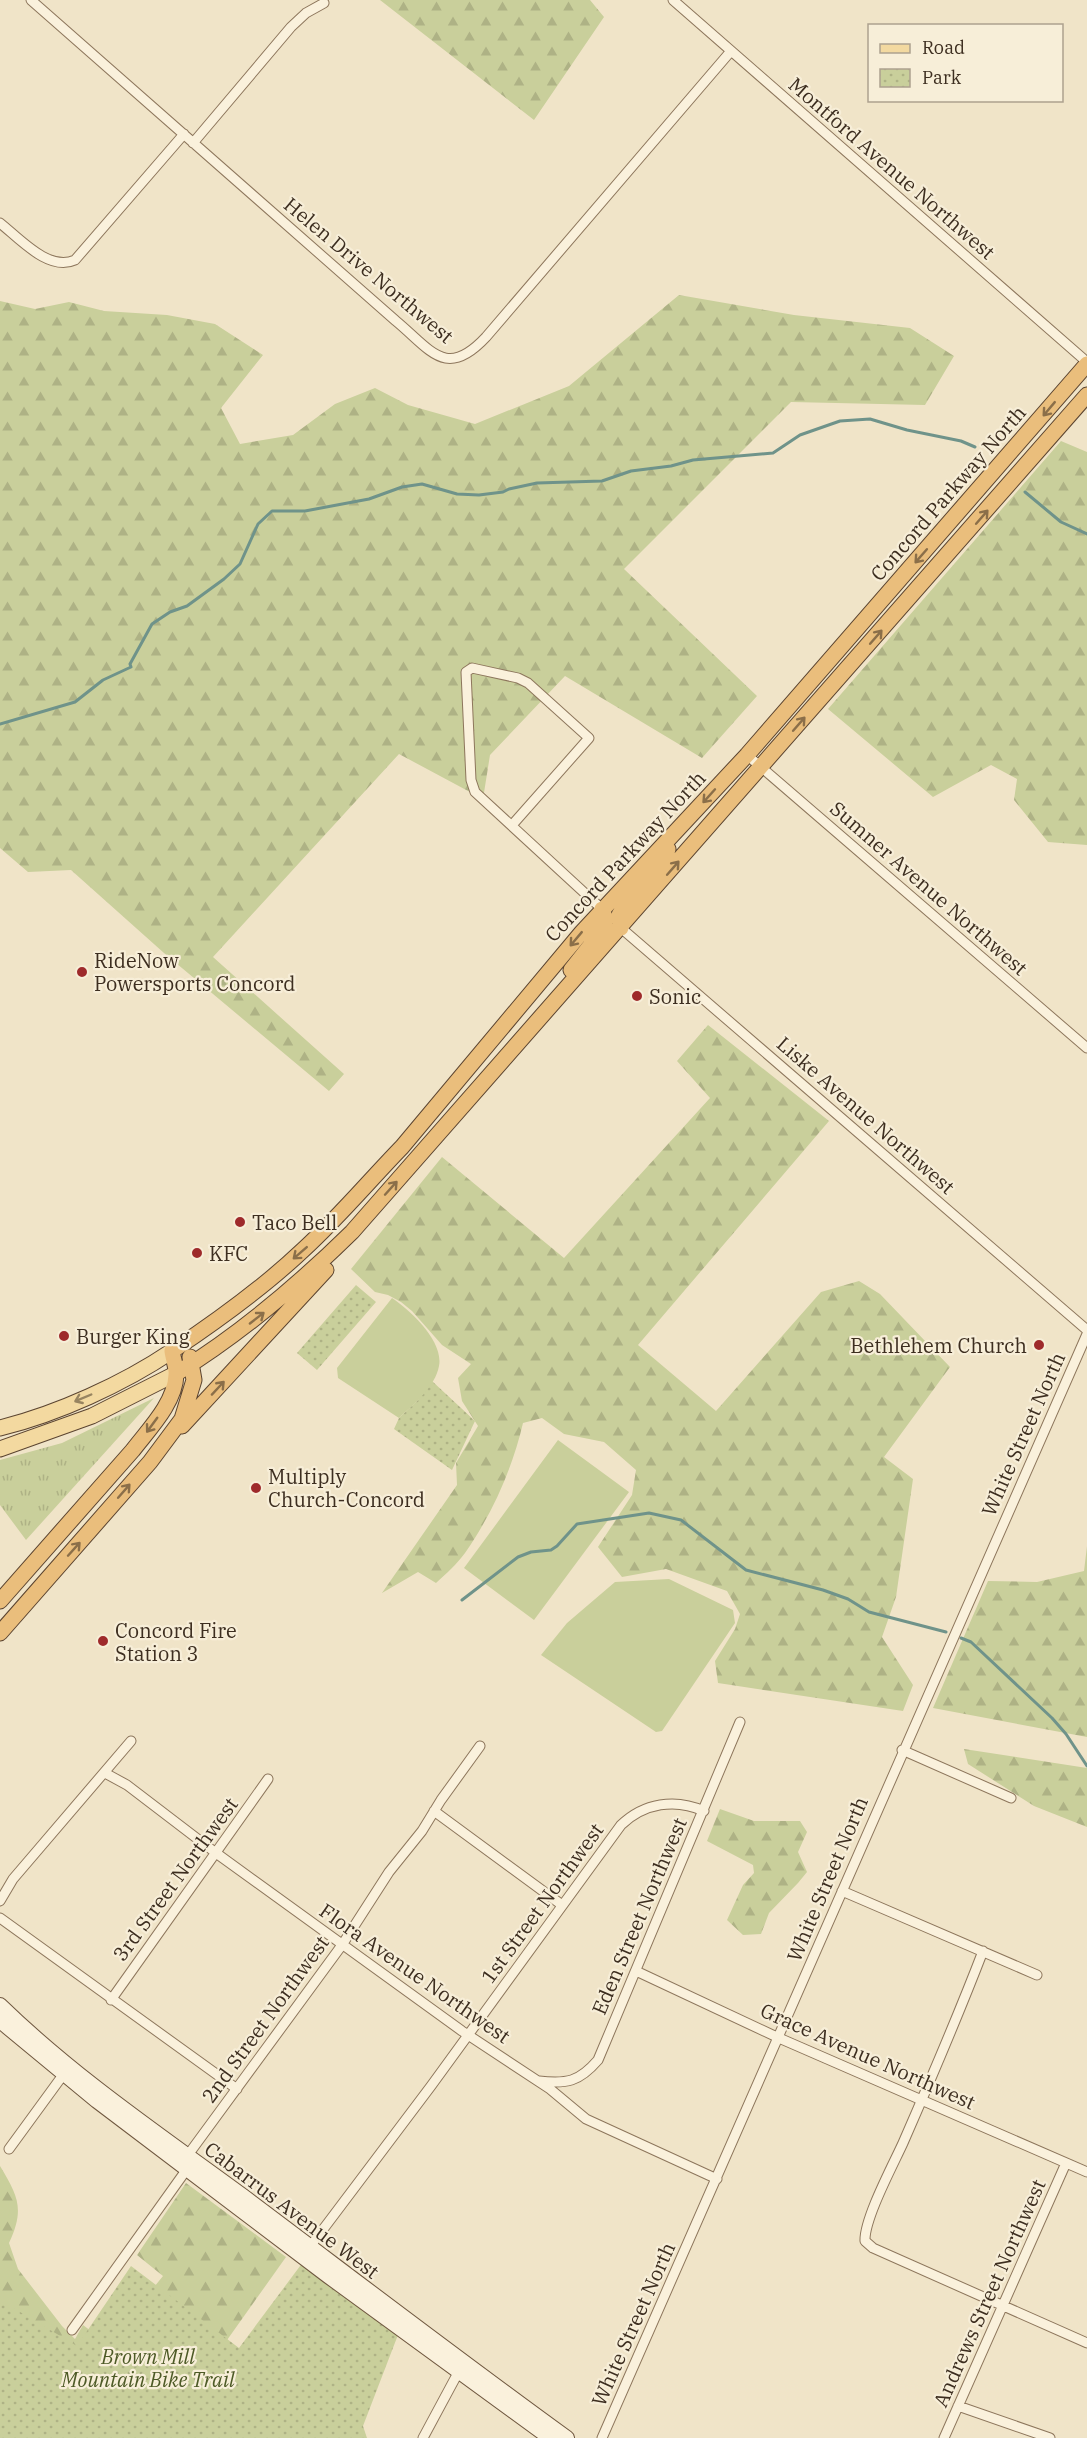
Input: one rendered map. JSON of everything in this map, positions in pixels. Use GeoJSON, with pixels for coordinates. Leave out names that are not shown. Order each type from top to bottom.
{"type":"FeatureCollection","features":[{"type":"Feature","properties":{"kind":"highway","name":"Concord Parkway North"},"geometry":{"type":"LineString","coordinates":[[172,1351],[229,1311],[302,1251],[402,1147],[602,909],[747,755],[1087,363]]}},
{"type":"Feature","properties":{"kind":"highway","name":"Concord Parkway North"},"geometry":{"type":"LineString","coordinates":[[177,1373],[230,1339],[272,1306],[352,1232],[1087,395]]}},
{"type":"Feature","properties":{"kind":"highway"},"geometry":{"type":"LineString","coordinates":[[621,928],[619,915],[665,859],[672,837]]}},
{"type":"Feature","properties":{"kind":"highway"},"geometry":{"type":"LineString","coordinates":[[518,1045],[546,1000],[597,936],[606,920],[602,909]]}},
{"type":"Feature","properties":{"kind":"highway"},"geometry":{"type":"LineString","coordinates":[[437,1105],[453,1118]]}},
{"type":"Feature","properties":{"kind":"highway"},"geometry":{"type":"LineString","coordinates":[[0,1633],[150,1462],[333,1262],[352,1232]]}},
{"type":"Feature","properties":{"kind":"highway"},"geometry":{"type":"LineString","coordinates":[[150,1462],[182,1419],[194,1380],[192,1363],[185,1342]]}},
{"type":"Feature","properties":{"kind":"highway"},"geometry":{"type":"LineString","coordinates":[[0,1601],[152,1425],[174,1386],[177,1373],[172,1351]]}},
{"type":"Feature","properties":{"kind":"highway"},"geometry":{"type":"LineString","coordinates":[[34,1564],[49,1577]]}},
{"type":"Feature","properties":{"kind":"main road"},"geometry":{"type":"LineString","coordinates":[[0,1428],[84,1398],[172,1351]]}},
{"type":"Feature","properties":{"kind":"main road"},"geometry":{"type":"LineString","coordinates":[[0,1449],[92,1416],[177,1373]]}},
{"type":"Feature","properties":{"kind":"main road","name":"Cabarrus Avenue West"},"geometry":{"type":"LineString","coordinates":[[0,2005],[48,2049],[185,2163],[328,2276],[550,2438]]}},
{"type":"Feature","properties":{"kind":"main road","name":"Cabarrus Avenue West"},"geometry":{"type":"LineString","coordinates":[[0,2021],[63,2074],[185,2163],[309,2248],[567,2438]]}},
{"type":"Feature","properties":{"kind":"street","name":"Helen Drive Northwest"},"geometry":{"type":"LineString","coordinates":[[31,0],[438,356],[445,359],[459,359],[469,354],[486,337],[732,51]]}},
{"type":"Feature","properties":{"kind":"street","name":"Montford Avenue Northwest"},"geometry":{"type":"LineString","coordinates":[[673,0],[1087,363]]}},
{"type":"Feature","properties":{"kind":"street"},"geometry":{"type":"LineString","coordinates":[[193,143],[291,27],[324,3]]}},
{"type":"Feature","properties":{"kind":"street"},"geometry":{"type":"LineString","coordinates":[[0,223],[41,255],[57,264],[68,264],[81,255],[183,134]]}},
{"type":"Feature","properties":{"kind":"street"},"geometry":{"type":"LineString","coordinates":[[513,825],[589,738],[528,682],[472,668],[465,672],[471,780],[476,792],[602,909]]}},
{"type":"Feature","properties":{"kind":"street","name":"Sumner Avenue Northwest"},"geometry":{"type":"LineString","coordinates":[[747,755],[1087,1048]]}},
{"type":"Feature","properties":{"kind":"street","name":"Liske Avenue Northwest"},"geometry":{"type":"LineString","coordinates":[[621,928],[1087,1332]]}},
{"type":"Feature","properties":{"kind":"street","name":"White Street North"},"geometry":{"type":"LineString","coordinates":[[602,2438],[1087,1332]]}},
{"type":"Feature","properties":{"kind":"street","name":"Eden Street Northwest"},"geometry":{"type":"LineString","coordinates":[[537,2080],[556,2082],[575,2080],[588,2072],[598,2060],[740,1722]]}},
{"type":"Feature","properties":{"kind":"street"},"geometry":{"type":"LineString","coordinates":[[0,1901],[13,1879],[131,1741]]}},
{"type":"Feature","properties":{"kind":"street","name":"2nd Street Northwest"},"geometry":{"type":"LineString","coordinates":[[72,2330],[185,2163],[342,1945],[389,1872],[423,1831],[480,1746]]}},
{"type":"Feature","properties":{"kind":"street"},"geometry":{"type":"LineString","coordinates":[[903,1750],[1011,1798]]}},
{"type":"Feature","properties":{"kind":"street","name":"Flora Avenue Northwest"},"geometry":{"type":"LineString","coordinates":[[105,1773],[127,1785],[216,1854],[468,2035],[537,2080],[586,2119],[717,2179]]}},
{"type":"Feature","properties":{"kind":"street","name":"3rd Street Northwest"},"geometry":{"type":"LineString","coordinates":[[111,2000],[268,1779]]}},
{"type":"Feature","properties":{"kind":"street","name":"1st Street Northwest"},"geometry":{"type":"LineString","coordinates":[[309,2248],[468,2035],[607,1843],[632,1815],[660,1805],[675,1803],[704,1811]]}},
{"type":"Feature","properties":{"kind":"street"},"geometry":{"type":"LineString","coordinates":[[435,1811],[562,1905]]}},
{"type":"Feature","properties":{"kind":"street"},"geometry":{"type":"LineString","coordinates":[[842,1891],[1036,1975]]}},
{"type":"Feature","properties":{"kind":"street"},"geometry":{"type":"LineString","coordinates":[[0,1918],[237,2089]]}},
{"type":"Feature","properties":{"kind":"street"},"geometry":{"type":"LineString","coordinates":[[983,1951],[864,2234],[865,2241],[873,2248],[1087,2343]]}},
{"type":"Feature","properties":{"kind":"street","name":"Grace Avenue Northwest"},"geometry":{"type":"LineString","coordinates":[[636,1971],[779,2038],[1087,2172]]}},
{"type":"Feature","properties":{"kind":"street"},"geometry":{"type":"LineString","coordinates":[[9,2149],[63,2074],[68,2072],[82,2083],[103,2093]]}},
{"type":"Feature","properties":{"kind":"street"},"geometry":{"type":"LineString","coordinates":[[556,2082],[554,2089],[556,2094]]}},
{"type":"Feature","properties":{"kind":"street","name":"Andrews Street Northwest"},"geometry":{"type":"LineString","coordinates":[[944,2438],[1066,2163]]}},
{"type":"Feature","properties":{"kind":"street"},"geometry":{"type":"LineString","coordinates":[[423,2438],[459,2371]]}},
{"type":"Feature","properties":{"kind":"street"},"geometry":{"type":"LineString","coordinates":[[958,2406],[1050,2438]]}},
{"type":"Feature","properties":{"kind":"green space"},"geometry":{"type":"Polygon","coordinates":[[[380,0],[590,0],[604,17],[534,120],[380,0]]]}},
{"type":"Feature","properties":{"kind":"green space"},"geometry":{"type":"Polygon","coordinates":[[[679,295],[794,315],[910,328],[954,356],[925,405],[791,402],[624,569],[757,696],[702,758],[565,676],[490,755],[483,799],[399,754],[213,957],[344,1074],[329,1091],[164,953],[71,870],[28,872],[0,848],[0,301],[35,309],[69,302],[104,311],[167,315],[215,324],[263,355],[221,408],[240,444],[293,435],[335,404],[375,388],[408,405],[475,424],[569,386],[679,295]]]}},
{"type":"Feature","properties":{"kind":"green space"},"geometry":{"type":"Polygon","coordinates":[[[1061,441],[1087,452],[1087,845],[1048,842],[1014,800],[1017,779],[991,765],[933,797],[828,709],[1061,441]]]}},
{"type":"Feature","properties":{"kind":"green space"},"geometry":{"type":"Polygon","coordinates":[[[708,1025],[829,1121],[638,1345],[716,1411],[821,1292],[859,1281],[880,1294],[950,1367],[884,1457],[913,1479],[896,1597],[882,1637],[913,1685],[903,1711],[718,1683],[715,1661],[735,1629],[740,1614],[727,1591],[666,1569],[622,1577],[598,1547],[632,1495],[636,1470],[604,1442],[564,1434],[542,1418],[523,1423],[507,1475],[492,1507],[475,1538],[455,1565],[436,1583],[418,1572],[382,1593],[457,1485],[456,1463],[478,1426],[462,1401],[458,1378],[471,1364],[442,1345],[401,1302],[388,1295],[375,1292],[351,1269],[442,1157],[564,1258],[710,1098],[677,1061],[708,1025]]]}},
{"type":"Feature","properties":{"kind":"green space"},"geometry":{"type":"Polygon","coordinates":[[[356,1285],[376,1302],[317,1370],[297,1353],[356,1285]]]}},
{"type":"Feature","properties":{"kind":"green space"},"geometry":{"type":"Polygon","coordinates":[[[392,1298],[408,1310],[424,1327],[439,1356],[439,1366],[433,1381],[423,1395],[399,1418],[338,1378],[337,1368],[392,1298]]]}},
{"type":"Feature","properties":{"kind":"green space"},"geometry":{"type":"Polygon","coordinates":[[[432,1381],[475,1421],[452,1470],[394,1429],[399,1418],[417,1401],[432,1381]]]}},
{"type":"Feature","properties":{"kind":"green space"},"geometry":{"type":"Polygon","coordinates":[[[154,1398],[26,1540],[0,1505],[0,1460],[62,1443],[154,1398]]]}},
{"type":"Feature","properties":{"kind":"green space"},"geometry":{"type":"Polygon","coordinates":[[[558,1440],[629,1492],[534,1620],[464,1568],[558,1440]]]}},
{"type":"Feature","properties":{"kind":"green space"},"geometry":{"type":"Polygon","coordinates":[[[1087,1546],[1087,1737],[933,1708],[988,1581],[1037,1582],[1084,1571],[1087,1546]]]}},
{"type":"Feature","properties":{"kind":"green space"},"geometry":{"type":"Polygon","coordinates":[[[669,1579],[733,1610],[735,1623],[662,1731],[656,1732],[541,1655],[567,1623],[615,1582],[669,1579]]]}},
{"type":"Feature","properties":{"kind":"green space"},"geometry":{"type":"Polygon","coordinates":[[[964,1749],[1087,1768],[1087,1827],[1034,1806],[968,1764],[964,1749]]]}},
{"type":"Feature","properties":{"kind":"green space"},"geometry":{"type":"Polygon","coordinates":[[[720,1809],[754,1821],[800,1821],[807,1832],[798,1852],[807,1872],[769,1913],[761,1934],[743,1935],[727,1920],[743,1885],[754,1873],[753,1865],[707,1841],[720,1809]]]}},
{"type":"Feature","properties":{"kind":"green space"},"geometry":{"type":"Polygon","coordinates":[[[0,2166],[17,2203],[17,2221],[9,2243],[18,2269],[62,2326],[75,2339],[83,2325],[108,2344],[163,2276],[137,2255],[186,2183],[286,2257],[188,2395],[0,2377],[0,2166]]]}},
{"type":"Feature","properties":{"kind":"green space","name":"Brown Mill Mountain Bike Trail"},"geometry":{"type":"Polygon","coordinates":[[[306,2258],[401,2327],[363,2426],[367,2438],[0,2438],[0,2300],[77,2346],[131,2266],[239,2348],[306,2258]]]}},
{"type":"Feature","properties":{"kind":"waterway"},"geometry":{"type":"LineString","coordinates":[[0,724],[75,702],[103,680],[131,667],[130,664],[152,624],[170,612],[187,606],[224,579],[240,564],[258,524],[272,511],[305,511],[369,499],[402,487],[422,484],[457,494],[479,495],[503,492],[537,483],[602,481],[631,471],[671,466],[693,460],[773,453],[800,435],[840,421],[870,419],[907,430],[961,441],[975,447]]}},
{"type":"Feature","properties":{"kind":"waterway"},"geometry":{"type":"LineString","coordinates":[[1025,492],[1061,522],[1087,534]]}},
{"type":"Feature","properties":{"kind":"waterway"},"geometry":{"type":"LineString","coordinates":[[462,1600],[518,1557],[531,1552],[551,1550],[577,1524],[649,1513],[681,1520],[746,1570],[823,1590],[848,1599],[869,1612],[946,1632]]}},
{"type":"Feature","properties":{"kind":"waterway"},"geometry":{"type":"LineString","coordinates":[[961,1638],[971,1642],[1052,1718],[1066,1734],[1087,1766]]}},
{"type":"Feature","properties":{"kind":"place","name":"RideNow Powersports Concord"},"geometry":{"type":"Point","coordinates":[82,972]}},
{"type":"Feature","properties":{"kind":"place","name":"Sonic"},"geometry":{"type":"Point","coordinates":[637,996]}},
{"type":"Feature","properties":{"kind":"place","name":"Taco Bell"},"geometry":{"type":"Point","coordinates":[240,1222]}},
{"type":"Feature","properties":{"kind":"place","name":"KFC"},"geometry":{"type":"Point","coordinates":[197,1253]}},
{"type":"Feature","properties":{"kind":"place","name":"Burger King"},"geometry":{"type":"Point","coordinates":[64,1336]}},
{"type":"Feature","properties":{"kind":"place","name":"Bethlehem Church"},"geometry":{"type":"Point","coordinates":[1039,1345]}},
{"type":"Feature","properties":{"kind":"place","name":"Multiply Church-Concord"},"geometry":{"type":"Point","coordinates":[256,1488]}},
{"type":"Feature","properties":{"kind":"place","name":"Concord Fire Station 3"},"geometry":{"type":"Point","coordinates":[103,1641]}}]}
